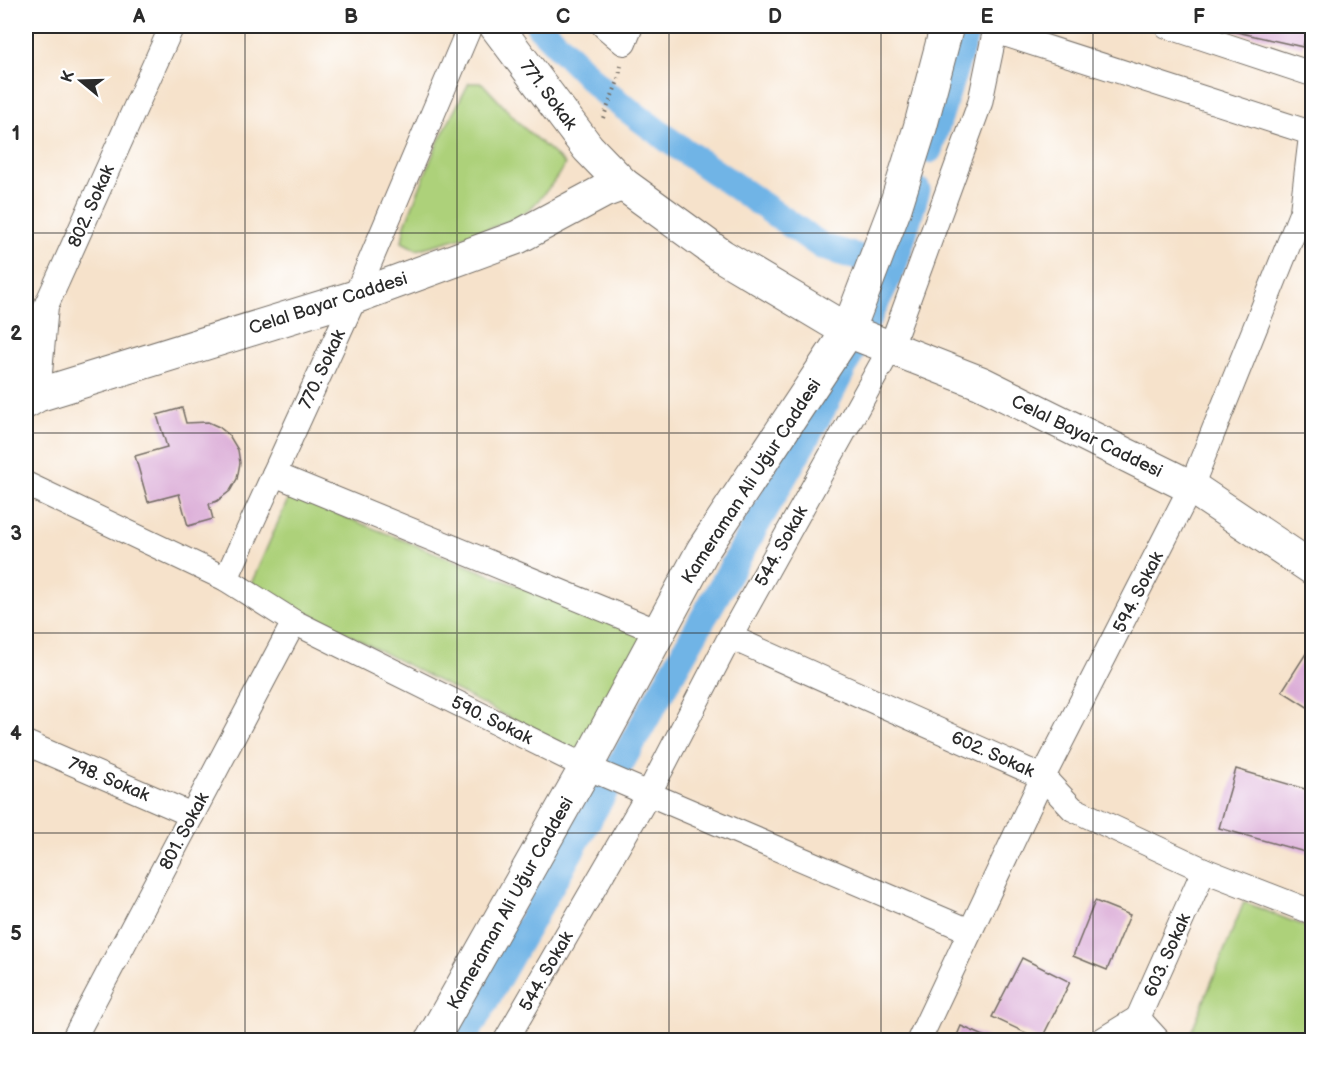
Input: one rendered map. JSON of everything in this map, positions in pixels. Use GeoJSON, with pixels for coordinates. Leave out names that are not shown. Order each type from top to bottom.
{"type":"FeatureCollection","features":[{"type":"Feature","properties":{"kind":"street","name":"802. Sokak"},"geometry":{"type":"LineString","coordinates":[[32,398],[46,306],[172,26]]}},
{"type":"Feature","properties":{"kind":"street","name":"770. Sokak"},"geometry":{"type":"LineString","coordinates":[[226,579],[355,297],[470,26]]}},
{"type":"Feature","properties":{"kind":"street","name":"771. Sokak"},"geometry":{"type":"LineString","coordinates":[[496,26],[591,130],[588,148],[623,184]]}},
{"type":"Feature","properties":{"kind":"street"},"geometry":{"type":"LineString","coordinates":[[604,26],[624,43],[631,26]]}},
{"type":"Feature","properties":{"kind":"street","name":"Kameraman Ali Uğur Caddesi"},"geometry":{"type":"LineString","coordinates":[[432,1041],[586,767],[703,550],[848,331],[895,208],[920,128],[947,26]]}},
{"type":"Feature","properties":{"kind":"street"},"geometry":{"type":"LineString","coordinates":[[1167,26],[1312,74]]}},
{"type":"Feature","properties":{"kind":"street"},"geometry":{"type":"LineString","coordinates":[[996,28],[1312,130]]}},
{"type":"Feature","properties":{"kind":"street","name":"544. Sokak"},"geometry":{"type":"LineString","coordinates":[[506,1041],[649,793],[730,637],[891,349],[980,103],[996,28]]}},
{"type":"Feature","properties":{"kind":"street","name":"594. Sokak"},"geometry":{"type":"LineString","coordinates":[[919,1041],[1043,777],[1191,487],[1307,214],[1312,130]]}},
{"type":"Feature","properties":{"kind":"street","name":"Celal Bayar Caddesi"},"geometry":{"type":"LineString","coordinates":[[32,398],[355,297],[518,237],[604,191],[623,184],[722,256],[848,331],[981,383],[1191,487],[1312,568]]}},
{"type":"Feature","properties":{"kind":"street"},"geometry":{"type":"LineString","coordinates":[[274,474],[659,632]]}},
{"type":"Feature","properties":{"kind":"street","name":"590. Sokak"},"geometry":{"type":"LineString","coordinates":[[26,484],[226,579],[294,622],[586,767],[970,931]]}},
{"type":"Feature","properties":{"kind":"street","name":"801. Sokak"},"geometry":{"type":"LineString","coordinates":[[73,1041],[294,622]]}},
{"type":"Feature","properties":{"kind":"street","name":"602. Sokak"},"geometry":{"type":"LineString","coordinates":[[730,637],[1043,777],[1072,809],[1204,870],[1312,912]]}},
{"type":"Feature","properties":{"kind":"street","name":"798. Sokak"},"geometry":{"type":"LineString","coordinates":[[26,743],[192,815]]}},
{"type":"Feature","properties":{"kind":"street","name":"603. Sokak"},"geometry":{"type":"LineString","coordinates":[[1135,1029],[1204,870]]}},
{"type":"Feature","properties":{"kind":"street"},"geometry":{"type":"LineString","coordinates":[[1102,1041],[1135,1029],[1158,1041]]}},
{"type":"Feature","properties":{"kind":"path"},"geometry":{"type":"LineString","coordinates":[[591,130],[618,81]]}},
{"type":"Feature","properties":{"kind":"green space"},"geometry":{"type":"Polygon","coordinates":[[[469,83],[482,83],[523,127],[565,164],[541,198],[521,215],[493,227],[417,250],[402,242],[405,225],[438,142],[469,83]]]}},
{"type":"Feature","properties":{"kind":"green space"},"geometry":{"type":"Polygon","coordinates":[[[290,495],[646,637],[583,756],[251,584],[290,495]]]}},
{"type":"Feature","properties":{"kind":"green space"},"geometry":{"type":"Polygon","coordinates":[[[1244,902],[1312,929],[1312,1040],[1188,1040],[1244,902]]]}},
{"type":"Feature","properties":{"kind":"building"},"geometry":{"type":"Polygon","coordinates":[[[1210,26],[1308,26],[1303,47],[1210,26]]]}},
{"type":"Feature","properties":{"kind":"building"},"geometry":{"type":"Polygon","coordinates":[[[182,408],[186,423],[208,422],[229,435],[238,450],[240,463],[237,479],[230,491],[209,504],[213,519],[188,526],[179,494],[148,502],[135,456],[167,447],[157,415],[182,408]]]}},
{"type":"Feature","properties":{"kind":"building"},"geometry":{"type":"Polygon","coordinates":[[[1312,644],[1312,710],[1282,691],[1312,644]]]}},
{"type":"Feature","properties":{"kind":"building"},"geometry":{"type":"Polygon","coordinates":[[[1236,769],[1312,791],[1312,854],[1219,828],[1236,769]]]}},
{"type":"Feature","properties":{"kind":"building"},"geometry":{"type":"Polygon","coordinates":[[[1095,901],[1130,915],[1107,970],[1073,956],[1095,901]]]}},
{"type":"Feature","properties":{"kind":"building"},"geometry":{"type":"Polygon","coordinates":[[[1022,958],[1070,982],[1041,1040],[992,1017],[1022,958]]]}},
{"type":"Feature","properties":{"kind":"building"},"geometry":{"type":"Polygon","coordinates":[[[961,1026],[993,1040],[955,1040],[961,1026]]]}},
{"type":"Feature","properties":{"kind":"waterway"},"geometry":{"type":"LineString","coordinates":[[539,26],[604,92],[670,141],[823,247],[892,267]]}},
{"type":"Feature","properties":{"kind":"waterway"},"geometry":{"type":"LineString","coordinates":[[929,150],[968,26]]}},
{"type":"Feature","properties":{"kind":"waterway"},"geometry":{"type":"LineString","coordinates":[[463,1040],[827,401],[893,268],[917,190]]}}]}
